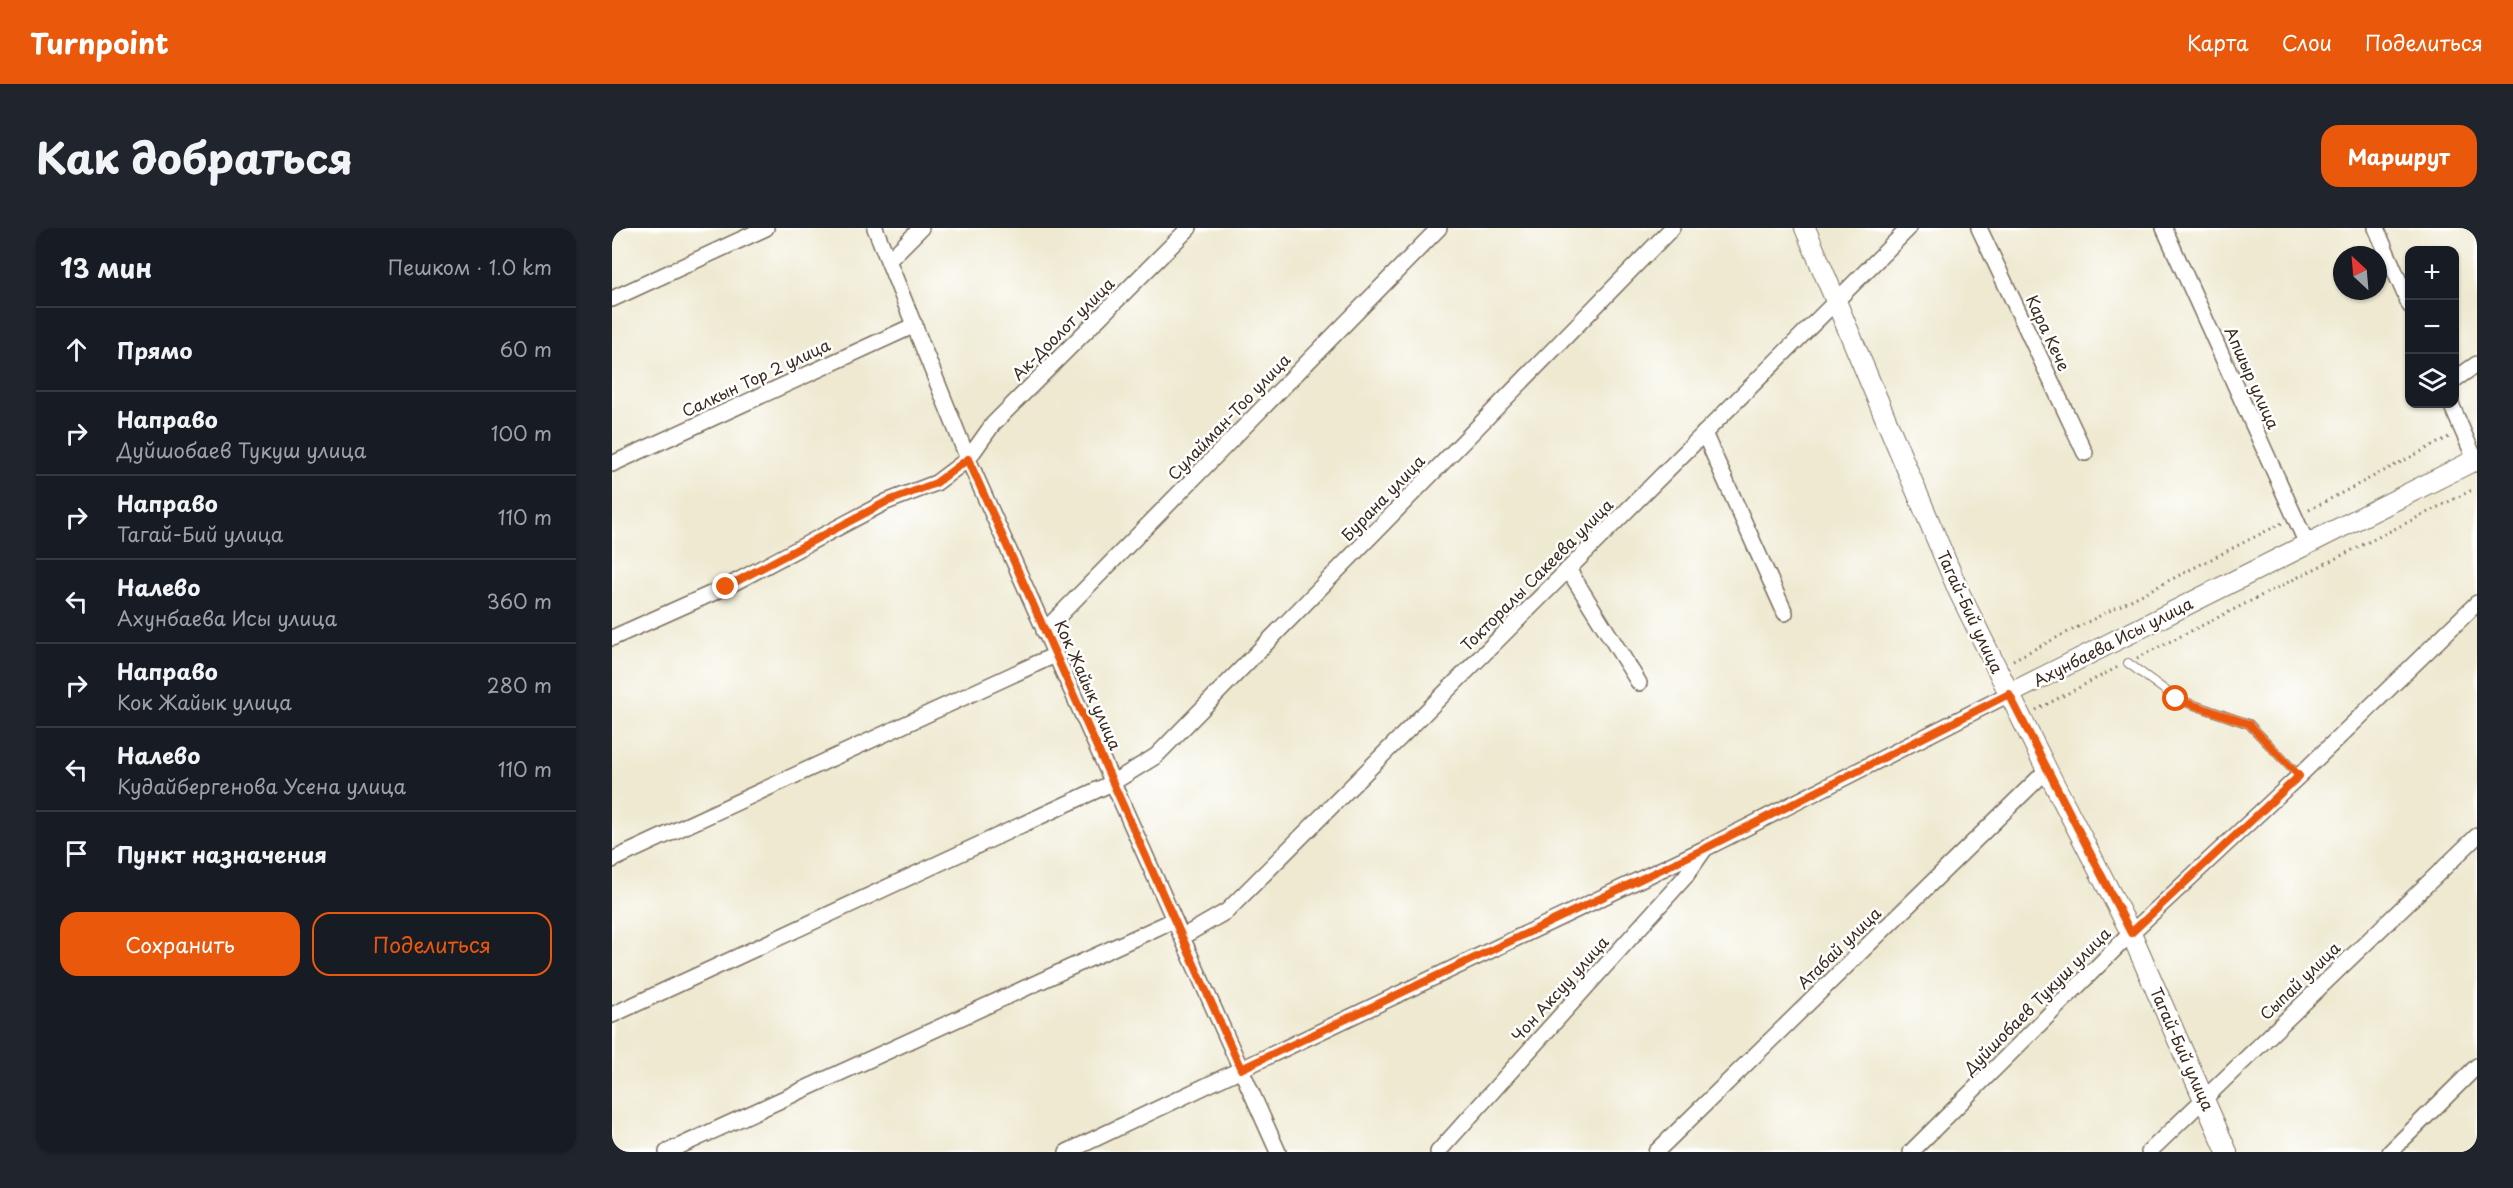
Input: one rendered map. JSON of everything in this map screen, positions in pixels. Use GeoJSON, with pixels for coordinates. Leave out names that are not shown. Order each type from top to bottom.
{"type":"FeatureCollection","features":[{"type":"Feature","properties":{"kind":"street"},"geometry":{"type":"LineString","coordinates":[[612,299],[766,228]]}},
{"type":"Feature","properties":{"kind":"street","name":"Кок Жайык улица"},"geometry":{"type":"LineString","coordinates":[[875,228],[890,260],[968,459],[1278,1152]]}},
{"type":"Feature","properties":{"kind":"street"},"geometry":{"type":"LineString","coordinates":[[890,260],[921,228]]}},
{"type":"Feature","properties":{"kind":"street","name":"Ак-Доолот улица"},"geometry":{"type":"LineString","coordinates":[[612,638],[726,587],[886,502],[936,483],[968,459],[993,424],[1189,228]]}},
{"type":"Feature","properties":{"kind":"street","name":"Сулайман-Тоо улица"},"geometry":{"type":"LineString","coordinates":[[1044,631],[1438,228]]}},
{"type":"Feature","properties":{"kind":"street","name":"Бурана улица"},"geometry":{"type":"LineString","coordinates":[[612,1015],[1112,783],[1156,756],[1672,228]]}},
{"type":"Feature","properties":{"kind":"street","name":"Тагай-Бий улица"},"geometry":{"type":"LineString","coordinates":[[1805,228],[1959,592],[2131,933],[2227,1152]]}},
{"type":"Feature","properties":{"kind":"street","name":"Токторалы Сакеева улица"},"geometry":{"type":"LineString","coordinates":[[1182,937],[1227,911],[1909,228]]}},
{"type":"Feature","properties":{"kind":"street","name":"Кара Кече"},"geometry":{"type":"LineString","coordinates":[[1979,228],[2085,453]]}},
{"type":"Feature","properties":{"kind":"street","name":"Апшыр улица"},"geometry":{"type":"LineString","coordinates":[[2164,228],[2307,544]]}},
{"type":"Feature","properties":{"kind":"street"},"geometry":{"type":"LineString","coordinates":[[2376,228],[2406,300]]}},
{"type":"Feature","properties":{"kind":"street","name":"Салкын Тор 2 улица"},"geometry":{"type":"LineString","coordinates":[[612,464],[915,325]]}},
{"type":"Feature","properties":{"kind":"street"},"geometry":{"type":"LineString","coordinates":[[2459,377],[2477,364]]}},
{"type":"Feature","properties":{"kind":"street"},"geometry":{"type":"LineString","coordinates":[[2453,408],[2476,461]]}},
{"type":"Feature","properties":{"kind":"street"},"geometry":{"type":"LineString","coordinates":[[1704,433],[1785,613]]}},
{"type":"Feature","properties":{"kind":"street","name":"Ахунбаева Исы улица"},"geometry":{"type":"LineString","coordinates":[[1067,1152],[1706,848],[2476,461]]}},
{"type":"Feature","properties":{"kind":"street"},"geometry":{"type":"LineString","coordinates":[[1568,569],[1639,682]]}},
{"type":"Feature","properties":{"kind":"street","name":"Дуйшобаев Тукуш улица"},"geometry":{"type":"LineString","coordinates":[[1911,1152],[2131,933],[2299,776],[2477,603]]}},
{"type":"Feature","properties":{"kind":"street"},"geometry":{"type":"LineString","coordinates":[[612,860],[1055,655]]}},
{"type":"Feature","properties":{"kind":"street","name":"Атабай улица"},"geometry":{"type":"LineString","coordinates":[[1656,1152],[2047,770]]}},
{"type":"Feature","properties":{"kind":"street","name":"Сыпай улица"},"geometry":{"type":"LineString","coordinates":[[2149,1152],[2477,836]]}},
{"type":"Feature","properties":{"kind":"street","name":"Чон Аксуу улица"},"geometry":{"type":"LineString","coordinates":[[1438,1152],[1685,877],[1706,848]]}},
{"type":"Feature","properties":{"kind":"street"},"geometry":{"type":"LineString","coordinates":[[667,1152],[1174,920]]}},
{"type":"Feature","properties":{"kind":"street"},"geometry":{"type":"LineString","coordinates":[[2390,1152],[2477,1066]]}},
{"type":"Feature","properties":{"kind":"lane"},"geometry":{"type":"LineString","coordinates":[[2128,663],[2176,699],[2249,724],[2299,776]]}},
{"type":"Feature","properties":{"kind":"path"},"geometry":{"type":"LineString","coordinates":[[2013,660],[2452,435]]}},
{"type":"Feature","properties":{"kind":"path"},"geometry":{"type":"LineString","coordinates":[[2037,708],[2474,489]]}},
{"type":"Feature","properties":{"kind":"route"},"geometry":{"type":"LineString","coordinates":[[726,587],[886,502],[936,483],[968,459],[1241,1069],[1706,848],[2009,694],[2131,933],[2299,776],[2249,724],[2176,699]]}}]}
